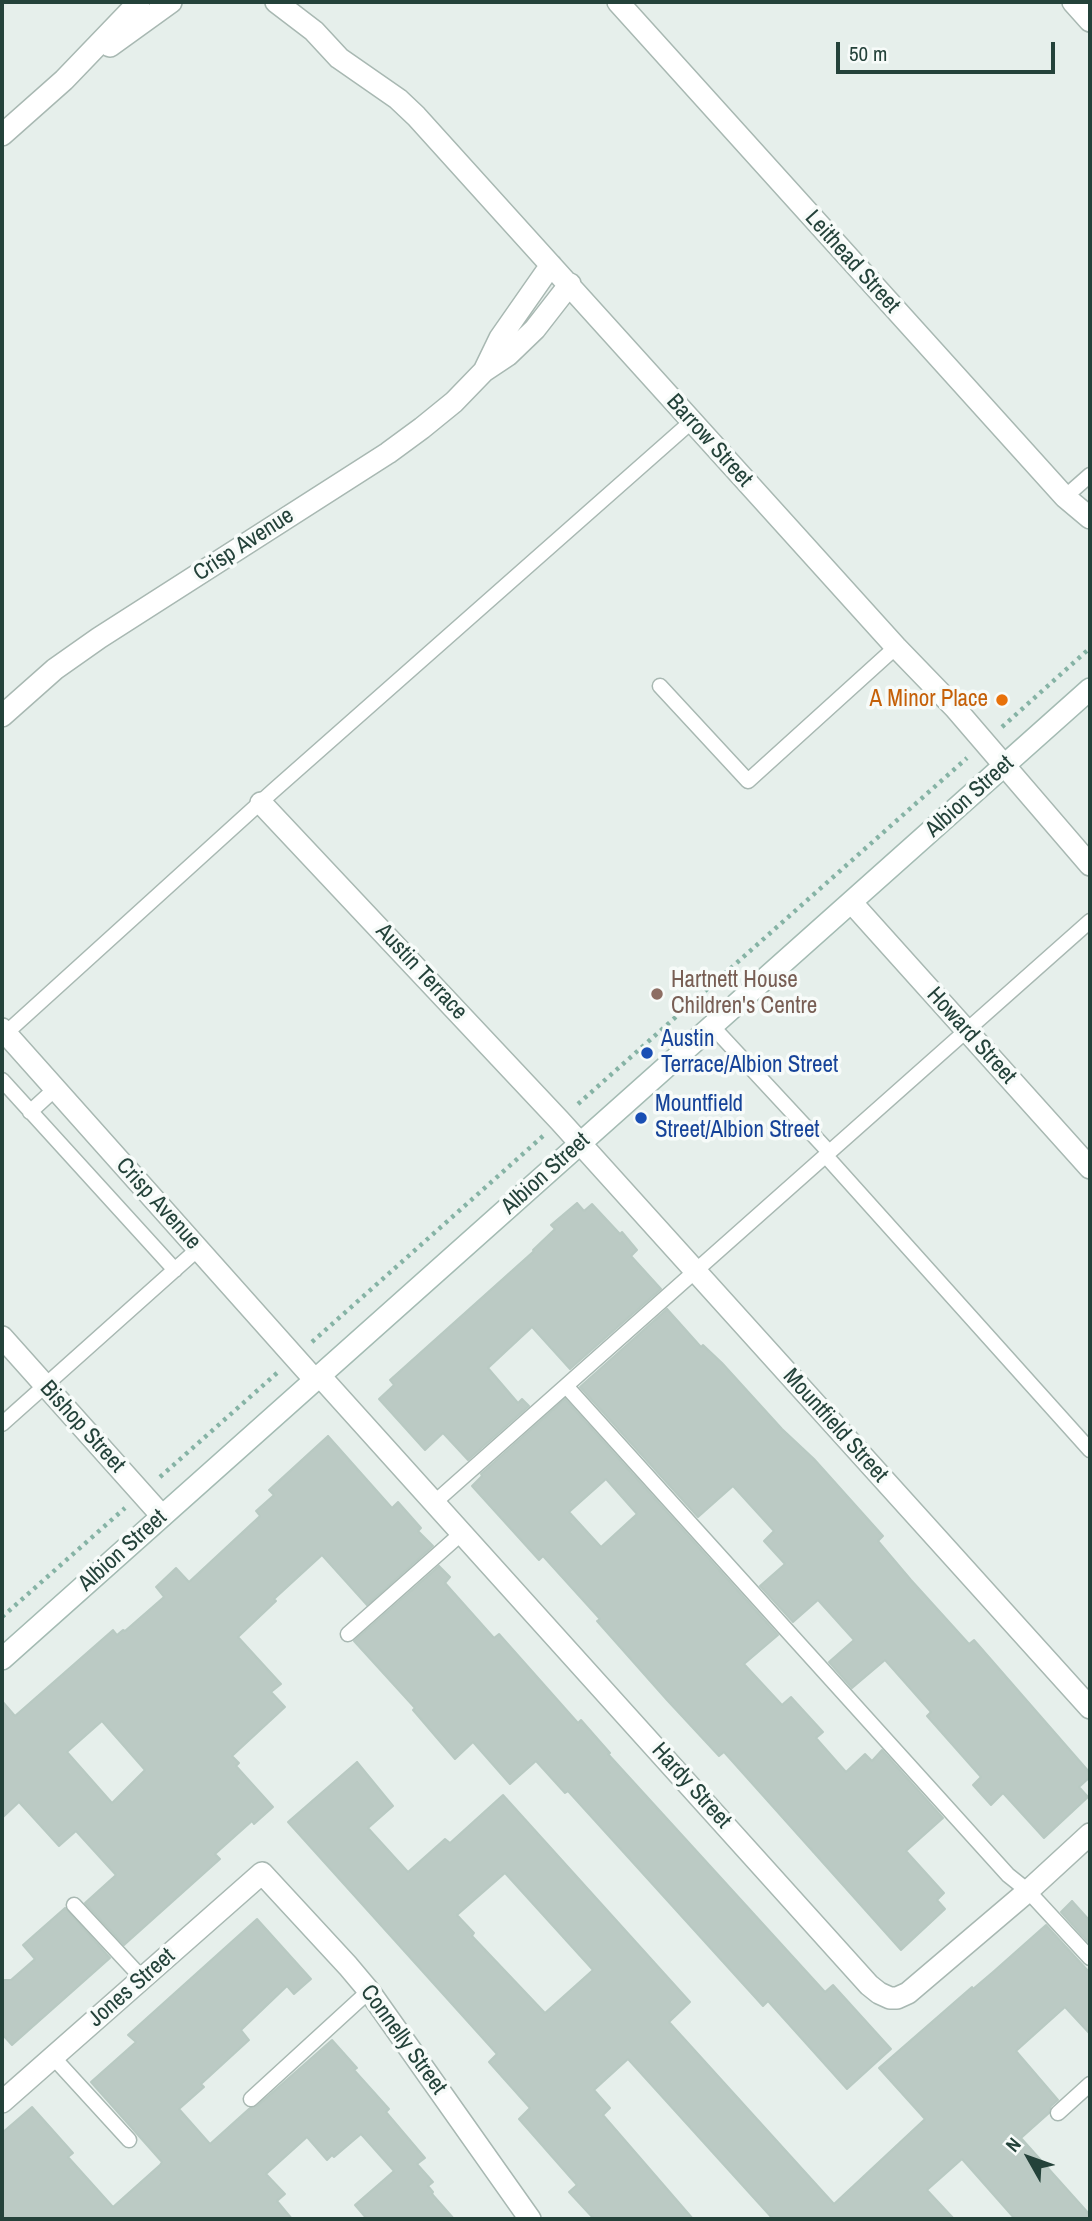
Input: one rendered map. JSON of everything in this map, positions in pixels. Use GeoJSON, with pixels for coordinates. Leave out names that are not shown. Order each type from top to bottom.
{"type":"FeatureCollection","features":[{"type":"Feature","properties":{"kind":"street"},"geometry":{"type":"LineString","coordinates":[[2,135],[64,80],[139,2]]}},
{"type":"Feature","properties":{"kind":"street"},"geometry":{"type":"LineString","coordinates":[[64,80],[171,2]]}},
{"type":"Feature","properties":{"kind":"street","name":"Barrow Street"},"geometry":{"type":"LineString","coordinates":[[276,2],[314,31],[340,58],[398,99],[416,116],[691,422],[955,708],[1090,865]]}},
{"type":"Feature","properties":{"kind":"street","name":"Barrow Street"},"geometry":{"type":"LineString","coordinates":[[296,2],[314,31]]}},
{"type":"Feature","properties":{"kind":"street","name":"Leithead Street"},"geometry":{"type":"LineString","coordinates":[[618,2],[1065,497],[1090,518]]}},
{"type":"Feature","properties":{"kind":"street"},"geometry":{"type":"LineString","coordinates":[[1073,2],[1090,21]]}},
{"type":"Feature","properties":{"kind":"street","name":"Crisp Avenue"},"geometry":{"type":"LineString","coordinates":[[484,371],[500,338],[551,265]]}},
{"type":"Feature","properties":{"kind":"street","name":"Crisp Avenue"},"geometry":{"type":"LineString","coordinates":[[2,716],[55,669],[99,638],[388,453],[454,402],[484,371],[508,355],[535,329],[569,284]]}},
{"type":"Feature","properties":{"kind":"street","name":"Albion Street"},"geometry":{"type":"LineString","coordinates":[[2,1659],[1090,689]]}},
{"type":"Feature","properties":{"kind":"street","name":"Austin Terrace"},"geometry":{"type":"LineString","coordinates":[[261,803],[580,1144]]}},
{"type":"Feature","properties":{"kind":"street","name":"Howard Street"},"geometry":{"type":"LineString","coordinates":[[852,903],[1090,1168]]}},
{"type":"Feature","properties":{"kind":"street","name":"Crisp Avenue"},"geometry":{"type":"LineString","coordinates":[[4,1031],[295,1357],[317,1378]]}},
{"type":"Feature","properties":{"kind":"street","name":"Mountfield Street"},"geometry":{"type":"LineString","coordinates":[[580,1144],[1090,1708]]}},
{"type":"Feature","properties":{"kind":"street","name":"Bishop Street"},"geometry":{"type":"LineString","coordinates":[[2,1337],[162,1516]]}},
{"type":"Feature","properties":{"kind":"street","name":"Hardy Street"},"geometry":{"type":"LineString","coordinates":[[317,1378],[463,1532],[850,1964],[880,1993],[890,1998],[908,1993],[1028,1891],[1090,1834]]}},
{"type":"Feature","properties":{"kind":"street","name":"Jones Street"},"geometry":{"type":"LineString","coordinates":[[2,2102],[262,1873]]}},
{"type":"Feature","properties":{"kind":"street","name":"Connelly Street"},"geometry":{"type":"LineString","coordinates":[[262,1873],[369,1991],[530,2219]]}},
{"type":"Feature","properties":{"kind":"lane"},"geometry":{"type":"LineString","coordinates":[[4,1031],[691,422]]}},
{"type":"Feature","properties":{"kind":"lane"},"geometry":{"type":"LineString","coordinates":[[1065,497],[1090,475]]}},
{"type":"Feature","properties":{"kind":"lane"},"geometry":{"type":"LineString","coordinates":[[660,686],[748,781],[896,647]]}},
{"type":"Feature","properties":{"kind":"lane"},"geometry":{"type":"LineString","coordinates":[[435,1502],[1090,921]]}},
{"type":"Feature","properties":{"kind":"lane"},"geometry":{"type":"LineString","coordinates":[[712,1026],[1090,1450]]}},
{"type":"Feature","properties":{"kind":"lane"},"geometry":{"type":"LineString","coordinates":[[2,1080],[175,1270]]}},
{"type":"Feature","properties":{"kind":"lane"},"geometry":{"type":"LineString","coordinates":[[30,1112],[55,1089]]}},
{"type":"Feature","properties":{"kind":"lane"},"geometry":{"type":"LineString","coordinates":[[2,1424],[198,1249]]}},
{"type":"Feature","properties":{"kind":"lane"},"geometry":{"type":"LineString","coordinates":[[566,1386],[1007,1875],[1028,1891],[1090,1958]]}},
{"type":"Feature","properties":{"kind":"lane"},"geometry":{"type":"LineString","coordinates":[[348,1634],[463,1532]]}},
{"type":"Feature","properties":{"kind":"lane"},"geometry":{"type":"LineString","coordinates":[[74,1905],[142,1978]]}},
{"type":"Feature","properties":{"kind":"lane"},"geometry":{"type":"LineString","coordinates":[[251,2099],[369,1991]]}},
{"type":"Feature","properties":{"kind":"lane"},"geometry":{"type":"LineString","coordinates":[[54,2057],[129,2140]]}},
{"type":"Feature","properties":{"kind":"lane"},"geometry":{"type":"LineString","coordinates":[[1058,2113],[1090,2084]]}},
{"type":"Feature","properties":{"kind":"path"},"geometry":{"type":"LineString","coordinates":[[2,1617],[1090,649]]}},
{"type":"Feature","properties":{"kind":"building"},"geometry":{"type":"Polygon","coordinates":[[[577,1203],[584,1211],[592,1204],[620,1234],[622,1232],[637,1250],[631,1256],[661,1289],[570,1369],[532,1327],[488,1368],[518,1403],[522,1399],[529,1406],[468,1460],[443,1433],[425,1450],[379,1399],[394,1385],[390,1380],[534,1251],[555,1229],[551,1225],[577,1203]]]}},
{"type":"Feature","properties":{"kind":"building"},"geometry":{"type":"Polygon","coordinates":[[[667,1309],[701,1347],[703,1345],[722,1363],[782,1429],[814,1459],[883,1536],[878,1541],[911,1580],[969,1644],[974,1640],[1090,1773],[1090,1777],[1079,1787],[1088,1797],[1044,1838],[1003,1793],[991,1805],[973,1785],[981,1777],[927,1716],[931,1712],[885,1660],[852,1688],[829,1662],[854,1640],[818,1600],[793,1622],[760,1586],[785,1564],[764,1541],[774,1531],[733,1486],[698,1517],[580,1387],[667,1309]]]}},
{"type":"Feature","properties":{"kind":"building"},"geometry":{"type":"Polygon","coordinates":[[[565,1399],[778,1635],[744,1664],[782,1705],[791,1697],[823,1732],[816,1738],[846,1772],[865,1754],[872,1761],[882,1750],[943,1818],[906,1851],[944,1893],[937,1900],[945,1909],[901,1950],[724,1752],[719,1756],[667,1700],[543,1556],[539,1560],[472,1486],[481,1474],[565,1399]],[[606,1479],[569,1512],[601,1547],[637,1514],[606,1479]]]}},
{"type":"Feature","properties":{"kind":"building"},"geometry":{"type":"Polygon","coordinates":[[[328,1436],[392,1508],[398,1502],[421,1528],[418,1531],[433,1546],[367,1605],[322,1555],[238,1637],[281,1684],[271,1692],[285,1707],[232,1756],[239,1763],[236,1766],[273,1807],[254,1824],[252,1821],[215,1854],[220,1859],[124,1945],[85,1903],[116,1875],[76,1831],[59,1846],[19,1802],[2,1818],[2,1701],[15,1716],[113,1630],[117,1635],[125,1631],[164,1597],[156,1587],[176,1568],[189,1582],[260,1516],[256,1511],[274,1495],[269,1490],[328,1436]],[[102,1721],[67,1752],[112,1803],[145,1770],[102,1721]]]}},
{"type":"Feature","properties":{"kind":"building"},"geometry":{"type":"Polygon","coordinates":[[[439,1566],[450,1577],[445,1583],[494,1638],[499,1634],[578,1723],[581,1720],[610,1753],[608,1754],[825,1992],[833,1985],[891,2049],[847,2089],[768,2001],[763,2006],[568,1791],[565,1793],[536,1761],[510,1784],[473,1742],[455,1759],[413,1710],[415,1708],[354,1641],[439,1566]]]}},
{"type":"Feature","properties":{"kind":"building"},"geometry":{"type":"Polygon","coordinates":[[[357,1762],[393,1806],[368,1828],[408,1872],[445,1839],[450,1843],[503,1795],[690,2002],[669,2022],[834,2204],[925,2119],[879,2068],[1046,1925],[1090,1973],[1090,2034],[1065,2007],[1016,2051],[1058,2100],[1051,2106],[1049,2113],[1021,2138],[1090,2215],[1090,2219],[1015,2219],[962,2159],[927,2190],[954,2219],[773,2219],[628,2059],[594,2090],[610,2108],[603,2115],[693,2219],[594,2219],[569,2192],[577,2185],[519,2119],[530,2108],[489,2062],[497,2054],[288,1822],[357,1762]],[[505,1873],[457,1915],[474,1933],[472,1936],[545,2013],[593,1970],[505,1873]]]}},
{"type":"Feature","properties":{"kind":"building"},"geometry":{"type":"Polygon","coordinates":[[[1072,1901],[1090,1921],[1088,1942],[1061,1912],[1072,1901]]]}},
{"type":"Feature","properties":{"kind":"building"},"geometry":{"type":"Polygon","coordinates":[[[65,1908],[110,1958],[12,2045],[2,2034],[2,1980],[11,1980],[35,1959],[23,1945],[65,1908]]]}},
{"type":"Feature","properties":{"kind":"building"},"geometry":{"type":"Polygon","coordinates":[[[257,1919],[311,1979],[294,1994],[287,1986],[241,2030],[249,2040],[201,2084],[204,2087],[179,2109],[210,2144],[332,2040],[357,2068],[354,2070],[389,2109],[386,2112],[425,2158],[417,2164],[433,2182],[428,2186],[432,2194],[454,2219],[367,2219],[355,2205],[394,2171],[361,2134],[327,2160],[307,2137],[266,2174],[285,2194],[277,2201],[292,2219],[2,2219],[2,2133],[32,2107],[73,2153],[68,2157],[113,2207],[160,2165],[162,2162],[91,2082],[136,2042],[128,2035],[257,1919]]]}},
{"type":"Feature","properties":{"kind":"place","name":"A Minor Place"},"geometry":{"type":"Point","coordinates":[1002,700]}},
{"type":"Feature","properties":{"kind":"place","name":"Hartnett House Children's Centre"},"geometry":{"type":"Point","coordinates":[657,994]}},
{"type":"Feature","properties":{"kind":"place","name":"Austin Terrace/Albion Street"},"geometry":{"type":"Point","coordinates":[647,1053]}},
{"type":"Feature","properties":{"kind":"place","name":"Mountfield Street/Albion Street"},"geometry":{"type":"Point","coordinates":[641,1118]}}]}
